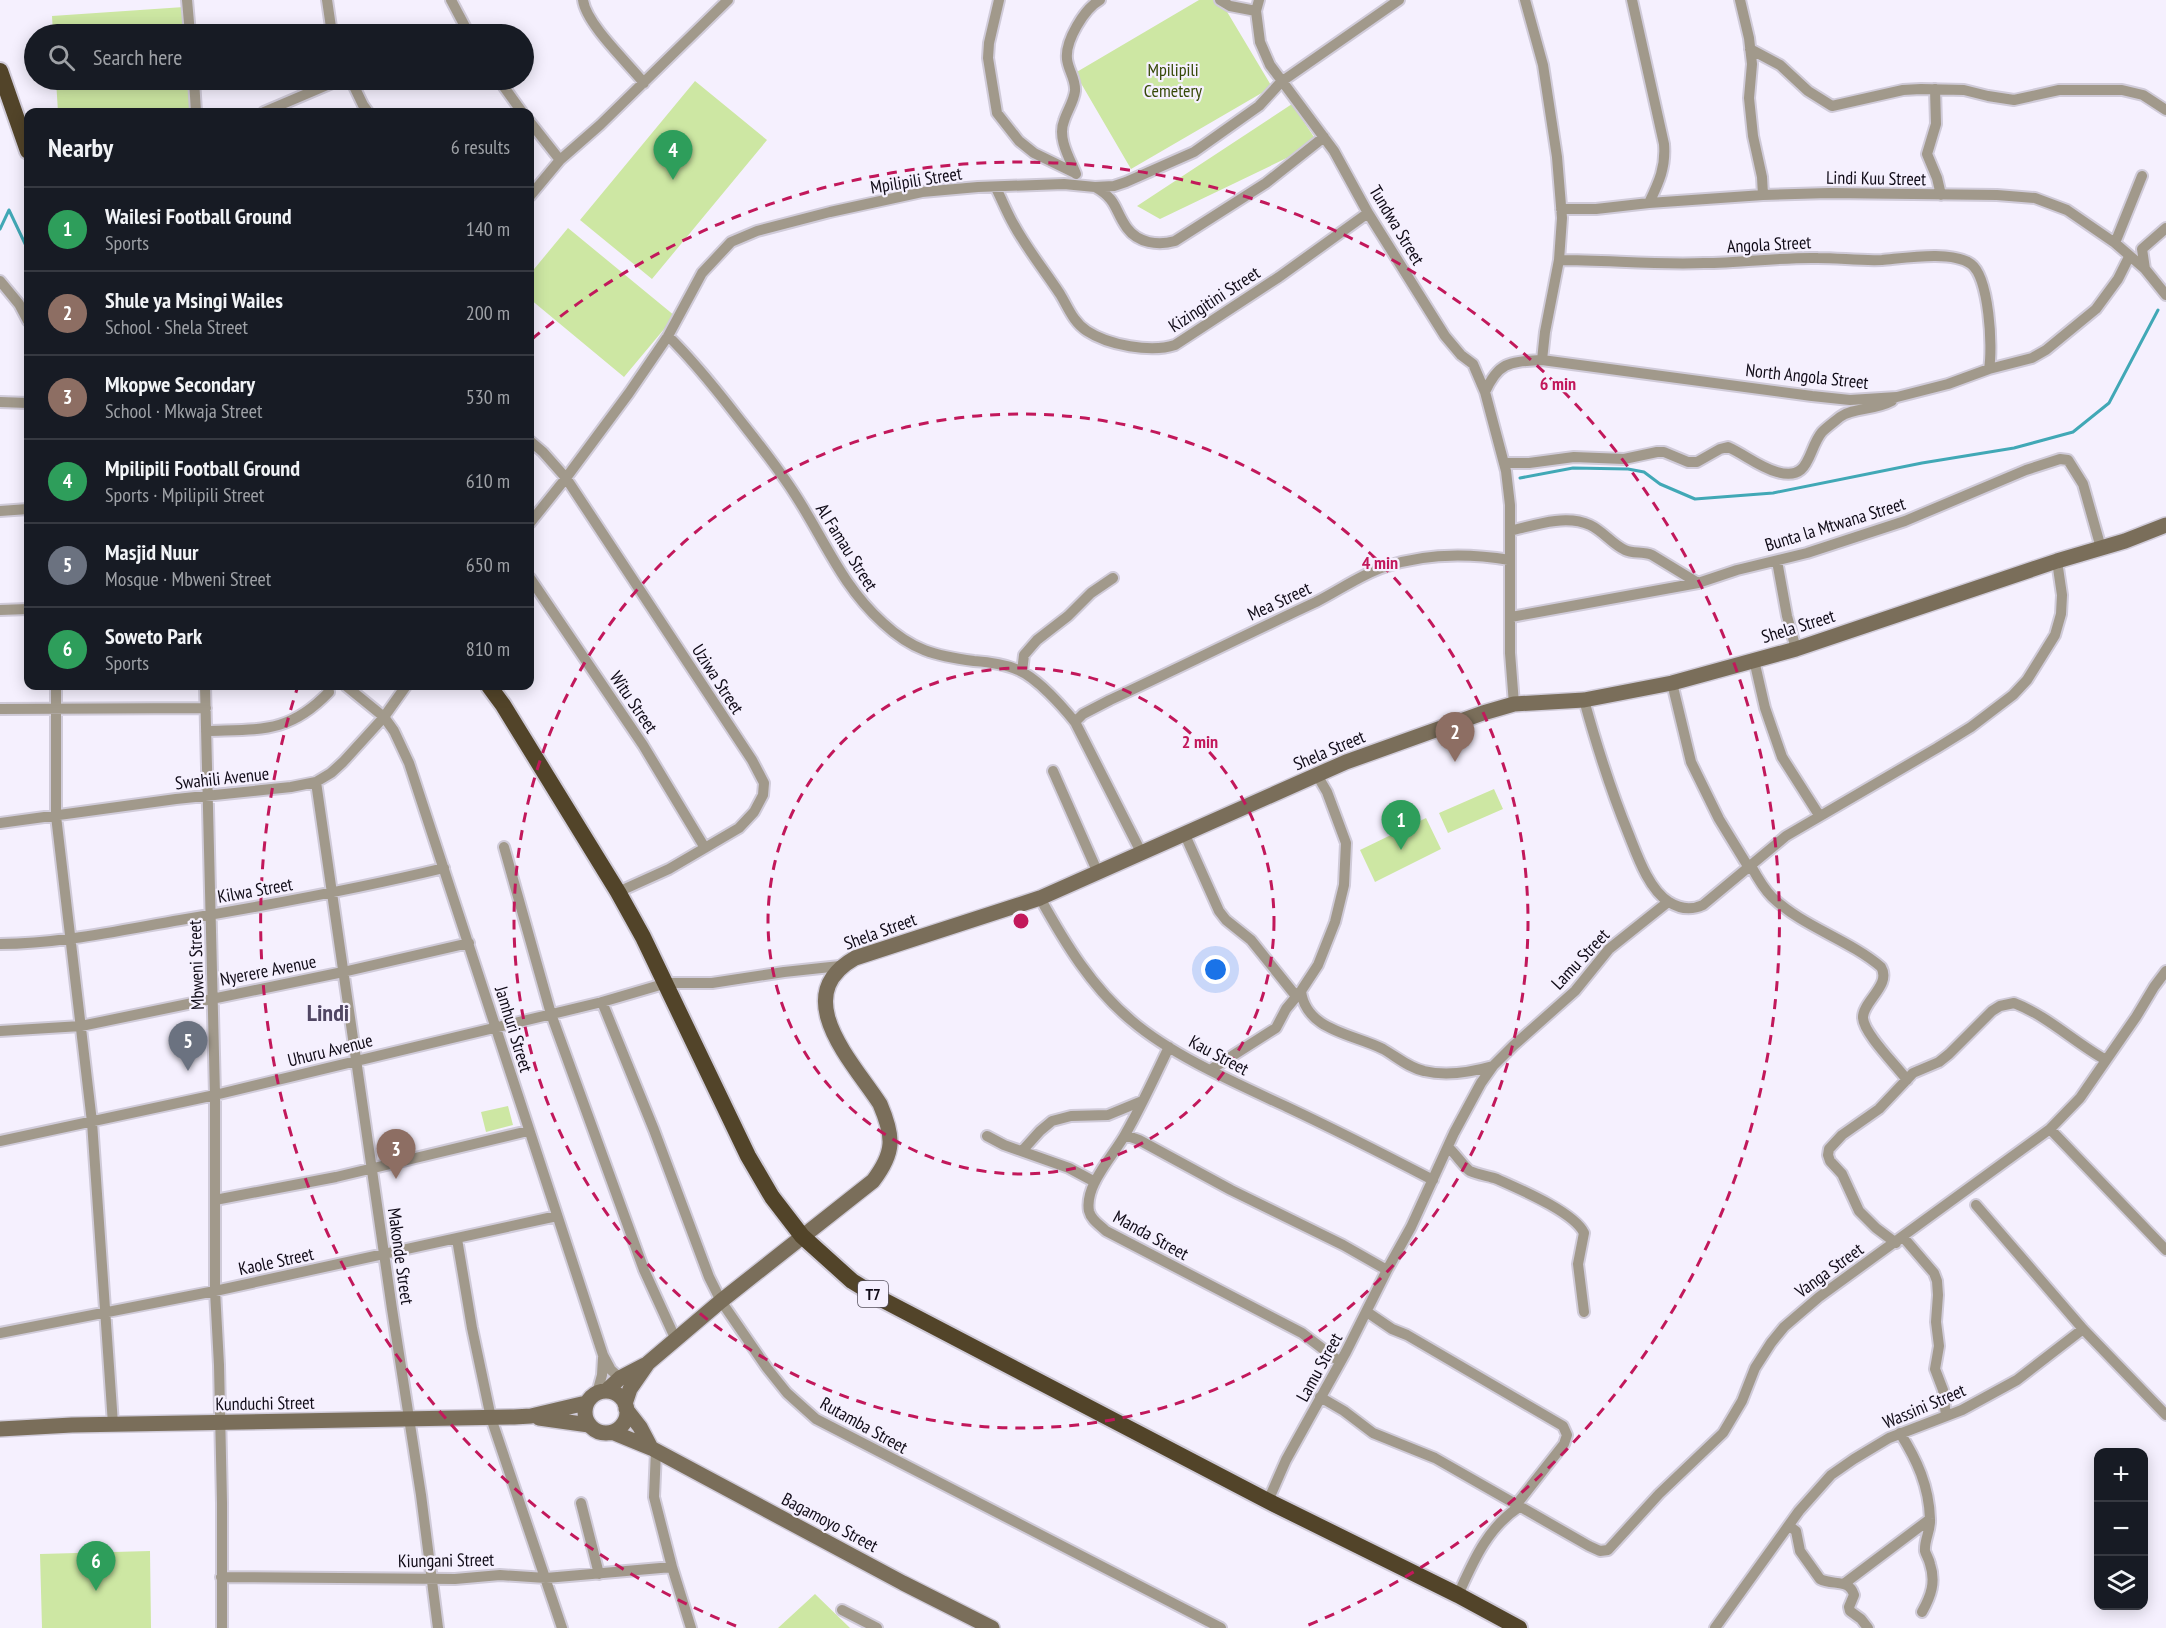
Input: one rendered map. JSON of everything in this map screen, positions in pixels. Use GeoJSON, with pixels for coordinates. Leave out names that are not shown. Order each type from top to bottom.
{"type":"FeatureCollection","features":[{"type":"Feature","properties":{"kind":"highway"},"geometry":{"type":"LineString","coordinates":[[0,72],[24,140]]}},
{"type":"Feature","properties":{"kind":"highway","name":"T7"},"geometry":{"type":"LineString","coordinates":[[492,690],[618,892],[667,983],[748,1156],[772,1197],[802,1236],[852,1281],[883,1300],[1268,1501],[1458,1595],[1519,1628]]}},
{"type":"Feature","properties":{"kind":"main road","name":"Shela Street"},"geometry":{"type":"LineString","coordinates":[[648,1363],[721,1301],[873,1181],[885,1165],[891,1140],[880,1104],[833,1033],[826,1012],[825,996],[828,982],[840,966],[855,958],[1040,898],[1346,762],[1514,704],[1584,700],[1672,683],[1796,649],[2166,525]]}},
{"type":"Feature","properties":{"kind":"main road"},"geometry":{"type":"LineString","coordinates":[[589,1425],[585,1414],[597,1396],[620,1378],[648,1363]]}},
{"type":"Feature","properties":{"kind":"main road"},"geometry":{"type":"LineString","coordinates":[[531,1416],[589,1425],[599,1432],[617,1430],[625,1421],[630,1389],[648,1363]]}},
{"type":"Feature","properties":{"kind":"main road"},"geometry":{"type":"LineString","coordinates":[[531,1416],[597,1396],[619,1396],[653,1449]]}},
{"type":"Feature","properties":{"kind":"main road","name":"Kunduchi Street"},"geometry":{"type":"LineString","coordinates":[[0,1429],[113,1424],[531,1416]]}},
{"type":"Feature","properties":{"kind":"main road","name":"Bagamoyo Street"},"geometry":{"type":"LineString","coordinates":[[612,1432],[653,1449],[892,1578],[992,1628]]}},
{"type":"Feature","properties":{"kind":"street"},"geometry":{"type":"LineString","coordinates":[[187,0],[189,24]]}},
{"type":"Feature","properties":{"kind":"street"},"geometry":{"type":"LineString","coordinates":[[327,0],[331,24]]}},
{"type":"Feature","properties":{"kind":"street"},"geometry":{"type":"LineString","coordinates":[[451,0],[464,24]]}},
{"type":"Feature","properties":{"kind":"street"},"geometry":{"type":"LineString","coordinates":[[583,0],[584,8],[591,21],[644,83]]}},
{"type":"Feature","properties":{"kind":"street"},"geometry":{"type":"LineString","coordinates":[[534,191],[560,160],[644,83],[728,0]]}},
{"type":"Feature","properties":{"kind":"street"},"geometry":{"type":"LineString","coordinates":[[999,0],[989,43],[988,58],[997,113],[1019,141],[1034,153],[1076,173]]}},
{"type":"Feature","properties":{"kind":"street"},"geometry":{"type":"LineString","coordinates":[[1080,184],[1062,134],[1062,124],[1075,94],[1075,84],[1067,55],[1078,23],[1091,6],[1100,0]]}},
{"type":"Feature","properties":{"kind":"street"},"geometry":{"type":"LineString","coordinates":[[1220,0],[1230,6],[1257,6]]}},
{"type":"Feature","properties":{"kind":"street","name":"Mpilipili Street"},"geometry":{"type":"LineString","coordinates":[[534,518],[629,393],[668,336],[702,273],[732,243],[757,231],[922,192],[1080,184],[1095,187],[1113,186],[1126,182],[1194,152],[1259,106],[1281,82],[1399,0]]}},
{"type":"Feature","properties":{"kind":"street"},"geometry":{"type":"LineString","coordinates":[[1525,0],[1543,65],[1557,157],[1561,209],[1562,232],[1559,260],[1542,360]]}},
{"type":"Feature","properties":{"kind":"street"},"geometry":{"type":"LineString","coordinates":[[1632,0],[1664,144],[1665,166],[1649,203]]}},
{"type":"Feature","properties":{"kind":"street"},"geometry":{"type":"LineString","coordinates":[[1740,0],[1752,64],[1750,108],[1763,195]]}},
{"type":"Feature","properties":{"kind":"street","name":"Tundwa Street"},"geometry":{"type":"LineString","coordinates":[[1257,6],[1260,42],[1264,54],[1281,82],[1324,137],[1349,175],[1368,213],[1445,336],[1461,355],[1473,364],[1485,392],[1505,467],[1510,531],[1510,653],[1514,704]]}},
{"type":"Feature","properties":{"kind":"street"},"geometry":{"type":"LineString","coordinates":[[1750,49],[1780,65],[1808,91],[1832,106],[1903,90],[1964,90],[2005,99],[2059,90],[2122,90],[2143,95],[2166,110]]}},
{"type":"Feature","properties":{"kind":"street"},"geometry":{"type":"LineString","coordinates":[[1935,89],[1936,124],[1927,154],[1941,195]]}},
{"type":"Feature","properties":{"kind":"street"},"geometry":{"type":"LineString","coordinates":[[195,90],[196,108]]}},
{"type":"Feature","properties":{"kind":"street"},"geometry":{"type":"LineString","coordinates":[[273,108],[316,90]]}},
{"type":"Feature","properties":{"kind":"street"},"geometry":{"type":"LineString","coordinates":[[356,90],[365,108]]}},
{"type":"Feature","properties":{"kind":"street"},"geometry":{"type":"LineString","coordinates":[[506,90],[519,108]]}},
{"type":"Feature","properties":{"kind":"street"},"geometry":{"type":"LineString","coordinates":[[534,127],[560,160]]}},
{"type":"Feature","properties":{"kind":"street"},"geometry":{"type":"LineString","coordinates":[[1095,187],[1112,200],[1127,229],[1137,238],[1163,245],[1175,242],[1266,183],[1324,137]]}},
{"type":"Feature","properties":{"kind":"street"},"geometry":{"type":"LineString","coordinates":[[2115,243],[2142,176]]}},
{"type":"Feature","properties":{"kind":"street","name":"Kizingitini Street"},"geometry":{"type":"LineString","coordinates":[[996,188],[1014,227],[1077,323],[1088,332],[1114,342],[1150,350],[1175,345],[1278,277],[1368,213]]}},
{"type":"Feature","properties":{"kind":"street","name":"Lindi Kuu Street"},"geometry":{"type":"LineString","coordinates":[[1561,209],[1763,195],[1875,192],[2035,198],[2067,210],[2115,243],[2145,269],[2163,291]]}},
{"type":"Feature","properties":{"kind":"street"},"geometry":{"type":"LineString","coordinates":[[2145,269],[2142,249],[2166,228]]}},
{"type":"Feature","properties":{"kind":"street","name":"Angola Street"},"geometry":{"type":"LineString","coordinates":[[1559,260],[1704,264],[1819,258],[1863,261],[1940,256],[1964,259],[1980,274],[1988,309],[1991,344],[1989,369]]}},
{"type":"Feature","properties":{"kind":"street","name":"North Angola Street"},"geometry":{"type":"LineString","coordinates":[[1485,392],[1491,378],[1499,368],[1513,361],[1542,360],[1850,400],[1897,397],[1948,384],[2032,357],[2046,350],[2096,309],[2118,279],[2129,257]]}},
{"type":"Feature","properties":{"kind":"street"},"geometry":{"type":"LineString","coordinates":[[0,281],[19,303],[24,313]]}},
{"type":"Feature","properties":{"kind":"street","name":"Al Famau Street"},"geometry":{"type":"LineString","coordinates":[[668,336],[687,354],[773,460],[845,580],[862,602],[884,624],[917,649],[944,657],[990,663],[1022,672],[1075,722],[1142,854]]}},
{"type":"Feature","properties":{"kind":"street"},"geometry":{"type":"LineString","coordinates":[[1505,467],[1574,457],[1624,459],[1657,452],[1664,452],[1688,462],[1697,462],[1728,447],[1778,473],[1795,474],[1803,468],[1821,433],[1839,418],[1851,412],[1879,407],[1897,397]]}},
{"type":"Feature","properties":{"kind":"street"},"geometry":{"type":"LineString","coordinates":[[0,402],[24,403]]}},
{"type":"Feature","properties":{"kind":"street","name":"Uziwa Street"},"geometry":{"type":"LineString","coordinates":[[534,444],[566,478],[752,760],[764,783],[763,795],[754,812],[739,828],[669,869],[618,892]]}},
{"type":"Feature","properties":{"kind":"street","name":"Bunta la Mtwana Street"},"geometry":{"type":"LineString","coordinates":[[1511,617],[1698,583],[1737,570],[1824,548],[1905,521],[2026,470],[2060,459],[2068,460],[2083,484],[2101,548]]}},
{"type":"Feature","properties":{"kind":"street"},"geometry":{"type":"LineString","coordinates":[[0,511],[24,509]]}},
{"type":"Feature","properties":{"kind":"street"},"geometry":{"type":"LineString","coordinates":[[1510,531],[1549,522],[1581,522],[1590,525],[1624,550],[1652,555],[1698,583]]}},
{"type":"Feature","properties":{"kind":"street","name":"Mea Street"},"geometry":{"type":"LineString","coordinates":[[1075,722],[1083,714],[1110,700],[1319,601],[1383,567],[1422,558],[1452,555],[1479,555],[1510,560]]}},
{"type":"Feature","properties":{"kind":"street"},"geometry":{"type":"LineString","coordinates":[[1777,561],[1787,616],[1796,649]]}},
{"type":"Feature","properties":{"kind":"street"},"geometry":{"type":"LineString","coordinates":[[1584,700],[1619,815],[1644,870],[1668,902],[1689,909],[1697,908],[1704,905],[1786,836],[1971,727],[2013,695],[2027,680],[2055,634],[2061,614],[2062,595],[2057,561]]}},
{"type":"Feature","properties":{"kind":"street"},"geometry":{"type":"LineString","coordinates":[[1022,672],[1024,656],[1037,640],[1068,616],[1091,593],[1113,578]]}},
{"type":"Feature","properties":{"kind":"street","name":"Witu Street"},"geometry":{"type":"LineString","coordinates":[[534,584],[643,745],[705,848]]}},
{"type":"Feature","properties":{"kind":"street"},"geometry":{"type":"LineString","coordinates":[[0,610],[24,609]]}},
{"type":"Feature","properties":{"kind":"street"},"geometry":{"type":"LineString","coordinates":[[1754,660],[1765,708],[1782,757],[1820,815]]}},
{"type":"Feature","properties":{"kind":"street"},"geometry":{"type":"LineString","coordinates":[[1672,683],[1691,762],[1719,819],[1764,887],[1783,907],[1881,967],[1884,976],[1863,1017],[1875,1041],[1907,1080]]}},
{"type":"Feature","properties":{"kind":"street"},"geometry":{"type":"LineString","coordinates":[[56,690],[56,816],[92,1122],[113,1424]]}},
{"type":"Feature","properties":{"kind":"street","name":"Mbweni Street"},"geometry":{"type":"LineString","coordinates":[[205,690],[215,1095],[215,1291],[220,1423],[222,1628]]}},
{"type":"Feature","properties":{"kind":"street"},"geometry":{"type":"LineString","coordinates":[[206,731],[262,728],[292,721],[316,706],[328,690]]}},
{"type":"Feature","properties":{"kind":"street","name":"Jamhuri Street"},"geometry":{"type":"LineString","coordinates":[[351,690],[384,717],[394,731],[410,763],[497,1027],[528,1131],[603,1354]]}},
{"type":"Feature","properties":{"kind":"street","name":"Swahili Avenue"},"geometry":{"type":"LineString","coordinates":[[0,823],[316,782],[344,762],[384,717],[403,690]]}},
{"type":"Feature","properties":{"kind":"street"},"geometry":{"type":"LineString","coordinates":[[0,709],[206,708]]}},
{"type":"Feature","properties":{"kind":"street"},"geometry":{"type":"LineString","coordinates":[[1053,771],[1098,873]]}},
{"type":"Feature","properties":{"kind":"street"},"geometry":{"type":"LineString","coordinates":[[1210,1070],[1273,1032],[1286,1009],[1318,965],[1335,922],[1344,885],[1346,843],[1339,820],[1317,775]]}},
{"type":"Feature","properties":{"kind":"street","name":"Makonde Street"},"geometry":{"type":"LineString","coordinates":[[316,782],[355,1060],[421,1495],[438,1628]]}},
{"type":"Feature","properties":{"kind":"street"},"geometry":{"type":"LineString","coordinates":[[1185,835],[1219,911],[1226,920],[1251,940],[1299,994],[1305,1006],[1320,1022],[1384,1049],[1414,1068],[1425,1072],[1441,1073],[1493,1066]]}},
{"type":"Feature","properties":{"kind":"street"},"geometry":{"type":"LineString","coordinates":[[504,847],[551,1014],[644,1270],[676,1340]]}},
{"type":"Feature","properties":{"kind":"street","name":"Kilwa Street"},"geometry":{"type":"LineString","coordinates":[[0,944],[70,937],[211,915],[332,893],[444,868]]}},
{"type":"Feature","properties":{"kind":"street","name":"Kau Street"},"geometry":{"type":"LineString","coordinates":[[1040,898],[1082,968],[1107,998],[1132,1022],[1169,1047],[1210,1070],[1433,1180]]}},
{"type":"Feature","properties":{"kind":"street","name":"Lamu Street"},"geometry":{"type":"LineString","coordinates":[[1268,1501],[1286,1460],[1411,1227],[1471,1101],[1493,1066],[1534,1026],[1575,991],[1609,949],[1668,902]]}},
{"type":"Feature","properties":{"kind":"street","name":"Nyerere Avenue"},"geometry":{"type":"LineString","coordinates":[[0,1031],[81,1026],[343,972],[469,943]]}},
{"type":"Feature","properties":{"kind":"street","name":"Uhuru Avenue"},"geometry":{"type":"LineString","coordinates":[[0,1142],[215,1095],[602,1002],[667,983],[712,983],[840,966]]}},
{"type":"Feature","properties":{"kind":"street","name":"Vanga Street"},"geometry":{"type":"LineString","coordinates":[[1320,1397],[1372,1432],[1435,1458],[1589,1546],[1600,1551],[1608,1550],[1618,1542],[1659,1494],[1710,1448],[1723,1433],[1742,1401],[1755,1368],[1784,1327],[1819,1297],[2050,1129],[2080,1098],[2166,971]]}},
{"type":"Feature","properties":{"kind":"street","name":"Rutamba Street"},"geometry":{"type":"LineString","coordinates":[[602,1002],[654,1130],[709,1277],[721,1301],[773,1377],[802,1409],[816,1419],[1104,1570],[1221,1628]]}},
{"type":"Feature","properties":{"kind":"street"},"geometry":{"type":"LineString","coordinates":[[1946,1416],[1943,1390],[1935,1369],[1939,1346],[1936,1322],[1938,1295],[1934,1273],[1899,1240],[1876,1228],[1859,1211],[1842,1174],[1830,1161],[1828,1155],[1833,1143],[1879,1109],[1917,1070],[1939,1062],[1992,1011],[2008,1004],[2021,1006],[2106,1060]]}},
{"type":"Feature","properties":{"kind":"street","name":"Manda Street"},"geometry":{"type":"LineString","coordinates":[[1169,1047],[1125,1136],[1095,1182],[1089,1209],[1093,1219],[1106,1231],[1302,1333],[1340,1362]]}},
{"type":"Feature","properties":{"kind":"street"},"geometry":{"type":"LineString","coordinates":[[1022,1151],[1052,1121],[1071,1116],[1108,1114],[1142,1101]]}},
{"type":"Feature","properties":{"kind":"street"},"geometry":{"type":"LineString","coordinates":[[2050,1129],[2166,1250]]}},
{"type":"Feature","properties":{"kind":"street"},"geometry":{"type":"LineString","coordinates":[[215,1200],[372,1169],[528,1131]]}},
{"type":"Feature","properties":{"kind":"street"},"geometry":{"type":"LineString","coordinates":[[987,1136],[995,1142],[1069,1168],[1095,1182]]}},
{"type":"Feature","properties":{"kind":"street"},"geometry":{"type":"LineString","coordinates":[[1125,1136],[1139,1140],[1232,1191],[1387,1269]]}},
{"type":"Feature","properties":{"kind":"street"},"geometry":{"type":"LineString","coordinates":[[1448,1147],[1458,1155],[1470,1171],[1498,1180],[1547,1204],[1579,1224],[1584,1233],[1578,1264],[1584,1312]]}},
{"type":"Feature","properties":{"kind":"street"},"geometry":{"type":"LineString","coordinates":[[1976,1205],[2083,1329],[2166,1415]]}},
{"type":"Feature","properties":{"kind":"street","name":"Kaole Street"},"geometry":{"type":"LineString","coordinates":[[0,1333],[215,1291],[558,1216]]}},
{"type":"Feature","properties":{"kind":"street"},"geometry":{"type":"LineString","coordinates":[[458,1239],[472,1328],[491,1418],[562,1628]]}},
{"type":"Feature","properties":{"kind":"street"},"geometry":{"type":"LineString","coordinates":[[1367,1312],[1392,1329],[1407,1335],[1563,1426],[1567,1435],[1564,1444],[1518,1506],[1490,1534],[1480,1549],[1458,1595]]}},
{"type":"Feature","properties":{"kind":"street","name":"Wassini Street"},"geometry":{"type":"LineString","coordinates":[[1715,1628],[1812,1495],[1831,1475],[1868,1450],[1900,1433],[1981,1401],[2017,1380],[2083,1329]]}},
{"type":"Feature","properties":{"kind":"street"},"geometry":{"type":"LineString","coordinates":[[603,1354],[610,1370],[620,1378]]}},
{"type":"Feature","properties":{"kind":"street"},"geometry":{"type":"LineString","coordinates":[[597,1396],[602,1375],[603,1354]]}},
{"type":"Feature","properties":{"kind":"street"},"geometry":{"type":"LineString","coordinates":[[1900,1433],[1920,1468],[1926,1488],[1930,1519],[1925,1551],[1931,1569],[1933,1586],[1932,1593],[1922,1611]]}},
{"type":"Feature","properties":{"kind":"street"},"geometry":{"type":"LineString","coordinates":[[653,1449],[654,1497],[691,1628]]}},
{"type":"Feature","properties":{"kind":"street"},"geometry":{"type":"LineString","coordinates":[[581,1503],[599,1574]]}},
{"type":"Feature","properties":{"kind":"street"},"geometry":{"type":"LineString","coordinates":[[1789,1526],[1796,1531],[1800,1551],[1820,1579],[1825,1582],[1845,1583],[1930,1519]]}},
{"type":"Feature","properties":{"kind":"street","name":"Kiungani Street"},"geometry":{"type":"LineString","coordinates":[[221,1577],[455,1579],[500,1575],[546,1578],[672,1567]]}},
{"type":"Feature","properties":{"kind":"street"},"geometry":{"type":"LineString","coordinates":[[1845,1583],[1854,1592],[1850,1611],[1868,1628]]}},
{"type":"Feature","properties":{"kind":"street"},"geometry":{"type":"LineString","coordinates":[[842,1610],[877,1628]]}},
{"type":"Feature","properties":{"kind":"green space","name":"Mpilipili Cemetery"},"geometry":{"type":"Polygon","coordinates":[[[1199,0],[1220,0],[1272,87],[1131,169],[1075,73],[1199,0]]]}},
{"type":"Feature","properties":{"kind":"green space"},"geometry":{"type":"Polygon","coordinates":[[[184,7],[185,24],[52,24],[52,16],[184,7]]]}},
{"type":"Feature","properties":{"kind":"green space"},"geometry":{"type":"Polygon","coordinates":[[[695,81],[767,140],[652,279],[580,220],[695,81]]]}},
{"type":"Feature","properties":{"kind":"green space"},"geometry":{"type":"Polygon","coordinates":[[[57,90],[190,90],[191,108],[58,108],[57,90]]]}},
{"type":"Feature","properties":{"kind":"green space","name":"Mpilipili Cemetery"},"geometry":{"type":"Polygon","coordinates":[[[1292,104],[1318,143],[1160,219],[1137,206],[1292,104]]]}},
{"type":"Feature","properties":{"kind":"green space"},"geometry":{"type":"Polygon","coordinates":[[[568,228],[675,316],[624,377],[534,302],[534,269],[568,228]]]}},
{"type":"Feature","properties":{"kind":"green space"},"geometry":{"type":"Polygon","coordinates":[[[1494,789],[1503,809],[1448,833],[1439,813],[1494,789]]]}},
{"type":"Feature","properties":{"kind":"green space"},"geometry":{"type":"Polygon","coordinates":[[[1426,818],[1441,849],[1375,882],[1360,850],[1426,818]]]}},
{"type":"Feature","properties":{"kind":"green space"},"geometry":{"type":"Polygon","coordinates":[[[508,1106],[513,1125],[486,1132],[481,1112],[508,1106]]]}},
{"type":"Feature","properties":{"kind":"green space"},"geometry":{"type":"Polygon","coordinates":[[[150,1551],[151,1628],[42,1628],[40,1554],[150,1551]]]}},
{"type":"Feature","properties":{"kind":"green space"},"geometry":{"type":"Polygon","coordinates":[[[815,1594],[850,1628],[778,1628],[815,1594]]]}},
{"type":"Feature","properties":{"kind":"waterway"},"geometry":{"type":"LineString","coordinates":[[9,210],[24,242]]}},
{"type":"Feature","properties":{"kind":"waterway"},"geometry":{"type":"LineString","coordinates":[[0,229],[9,210]]}},
{"type":"Feature","properties":{"kind":"waterway"},"geometry":{"type":"LineString","coordinates":[[1520,478],[1573,468],[1628,469],[1644,472],[1660,484],[1695,499],[1773,493],[1922,463],[2014,448],[2073,432],[2109,403],[2158,310]]}},
{"type":"Feature","properties":{"kind":"place","name":"Mpilipili Football Ground"},"geometry":{"type":"Point","coordinates":[673,180]}},
{"type":"Feature","properties":{"kind":"place","name":"Shule ya Msingi Wailes"},"geometry":{"type":"Point","coordinates":[1455,762]}},
{"type":"Feature","properties":{"kind":"place","name":"Wailesi Football Ground"},"geometry":{"type":"Point","coordinates":[1401,850]}},
{"type":"Feature","properties":{"kind":"place","name":"Masjid Nuur"},"geometry":{"type":"Point","coordinates":[188,1071]}},
{"type":"Feature","properties":{"kind":"place","name":"Mkopwe Secondary"},"geometry":{"type":"Point","coordinates":[396,1179]}},
{"type":"Feature","properties":{"kind":"place","name":"Soweto Park"},"geometry":{"type":"Point","coordinates":[96,1591]}},
{"type":"Feature","properties":{"kind":"district","name":"Lindi"},"geometry":{"type":"Point","coordinates":[328,1012]}}]}
